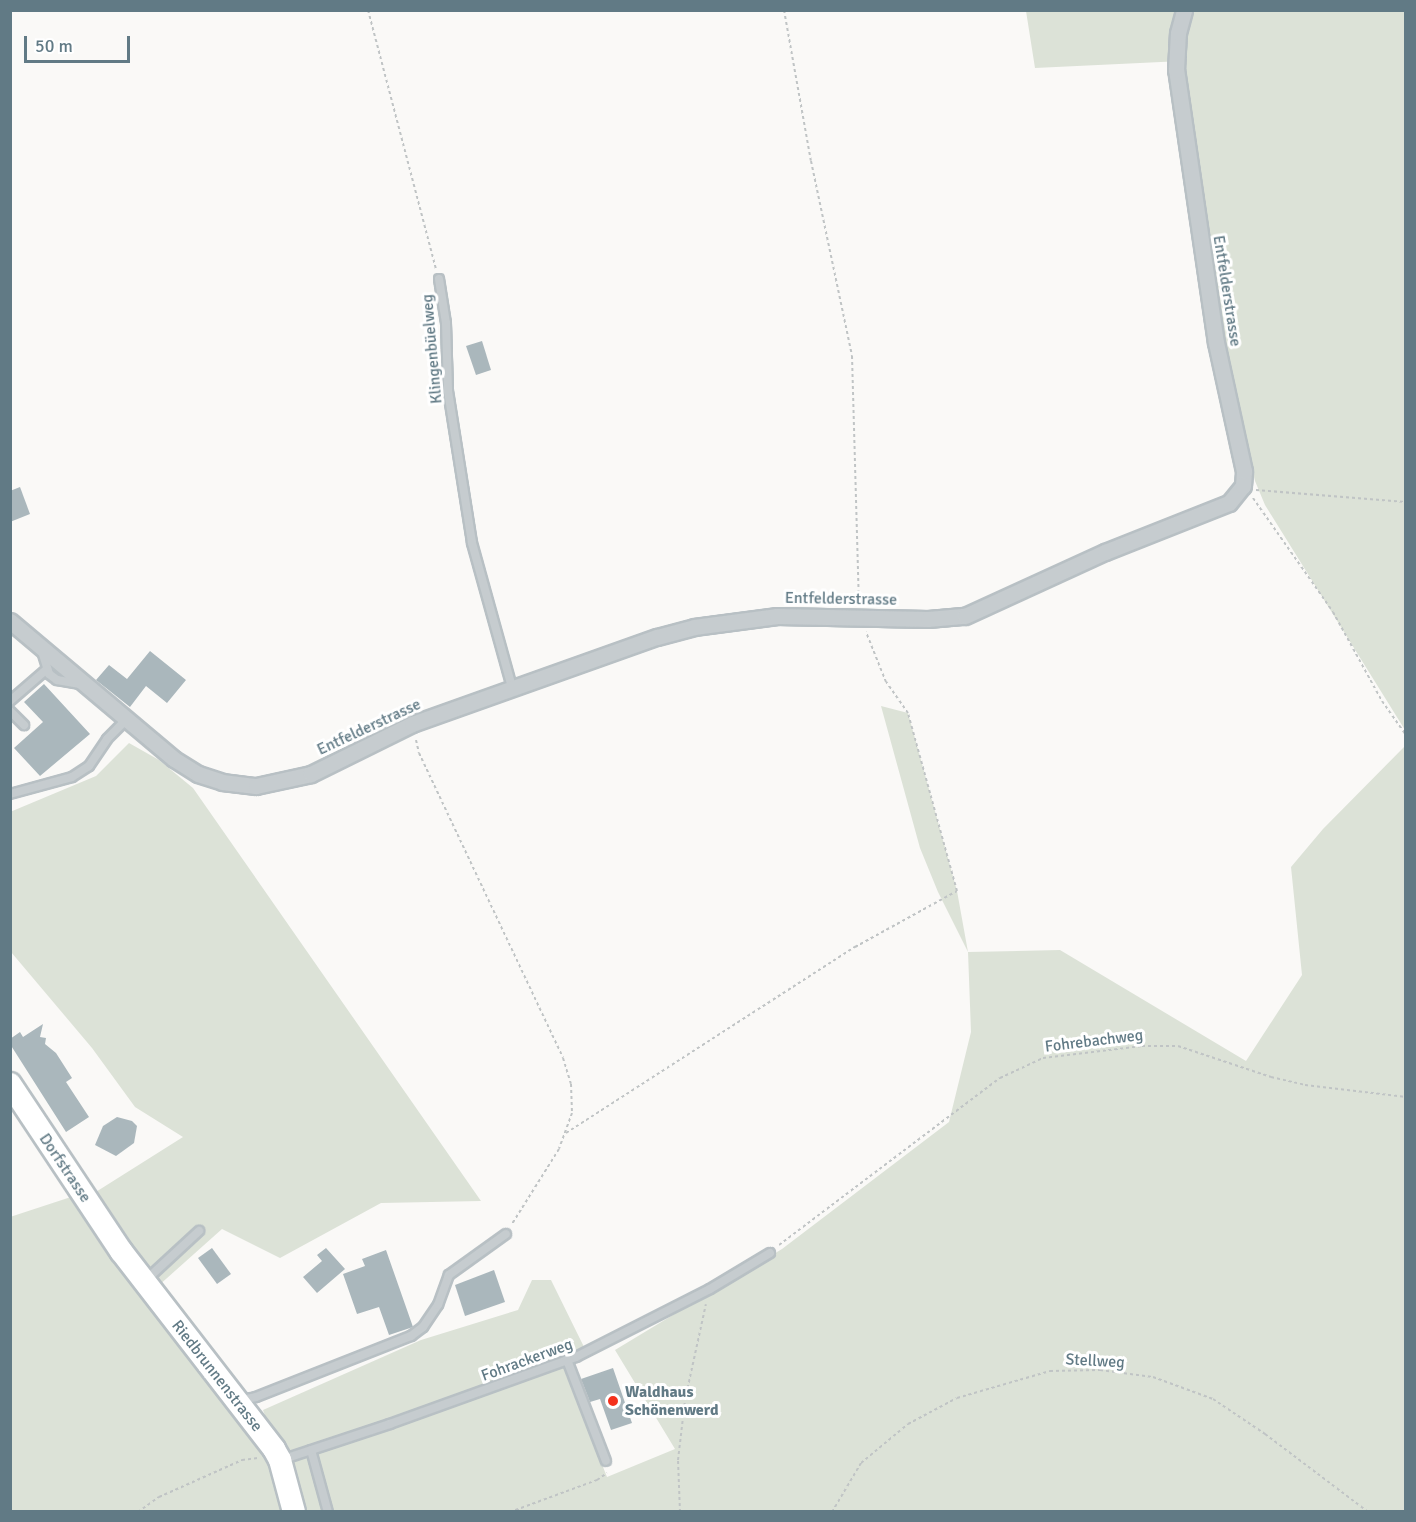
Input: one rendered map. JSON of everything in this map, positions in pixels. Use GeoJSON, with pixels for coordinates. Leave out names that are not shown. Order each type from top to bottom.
{"type":"FeatureCollection","features":[{"type":"Feature","properties":{"kind":"street","name":"Entfelderstrasse"},"geometry":{"type":"LineString","coordinates":[[10,621],[174,759],[198,774],[222,782],[256,786],[311,774],[412,724],[657,637],[694,627],[777,616],[928,619],[965,616],[1105,552],[1229,503],[1243,486],[1244,471],[1216,343],[1176,70],[1178,33],[1184,10]]}},
{"type":"Feature","properties":{"kind":"street","name":"Dorfstrasse"},"geometry":{"type":"LineString","coordinates":[[10,1084],[121,1251]]}},
{"type":"Feature","properties":{"kind":"street","name":"Riedbrunnenstrasse"},"geometry":{"type":"LineString","coordinates":[[121,1251],[237,1400],[278,1458],[294,1512]]}},
{"type":"Feature","properties":{"kind":"lane","name":"Klingenbüelweg"},"geometry":{"type":"LineString","coordinates":[[439,279],[446,323],[448,391],[472,543],[512,687]]}},
{"type":"Feature","properties":{"kind":"lane"},"geometry":{"type":"LineString","coordinates":[[41,646],[47,669],[57,680],[89,686]]}},
{"type":"Feature","properties":{"kind":"lane"},"geometry":{"type":"LineString","coordinates":[[10,702],[47,669]]}},
{"type":"Feature","properties":{"kind":"lane"},"geometry":{"type":"LineString","coordinates":[[10,711],[24,725]]}},
{"type":"Feature","properties":{"kind":"lane"},"geometry":{"type":"LineString","coordinates":[[10,794],[72,777],[89,766],[107,739],[128,718]]}},
{"type":"Feature","properties":{"kind":"lane"},"geometry":{"type":"LineString","coordinates":[[143,1282],[200,1231]]}},
{"type":"Feature","properties":{"kind":"lane"},"geometry":{"type":"LineString","coordinates":[[237,1400],[256,1397],[411,1336],[423,1328],[438,1305],[449,1275],[506,1234]]}},
{"type":"Feature","properties":{"kind":"lane","name":"Fohrackerweg"},"geometry":{"type":"LineString","coordinates":[[278,1458],[311,1450],[567,1360],[710,1289],[770,1252]]}},
{"type":"Feature","properties":{"kind":"lane"},"geometry":{"type":"LineString","coordinates":[[567,1360],[606,1461]]}},
{"type":"Feature","properties":{"kind":"lane"},"geometry":{"type":"LineString","coordinates":[[311,1450],[328,1512]]}},
{"type":"Feature","properties":{"kind":"path","name":"Klingenbüelweg"},"geometry":{"type":"LineString","coordinates":[[368,10],[439,279]]}},
{"type":"Feature","properties":{"kind":"path"},"geometry":{"type":"LineString","coordinates":[[784,10],[811,161],[852,356],[860,617]]}},
{"type":"Feature","properties":{"kind":"path"},"geometry":{"type":"LineString","coordinates":[[1243,486],[1272,493],[1406,502]]}},
{"type":"Feature","properties":{"kind":"path"},"geometry":{"type":"LineString","coordinates":[[1243,486],[1262,509],[1334,612],[1382,701],[1406,735]]}},
{"type":"Feature","properties":{"kind":"path"},"geometry":{"type":"LineString","coordinates":[[566,1133],[855,947],[957,891],[908,713],[886,682],[872,646]]}},
{"type":"Feature","properties":{"kind":"path"},"geometry":{"type":"LineString","coordinates":[[419,753],[564,1058],[571,1084],[572,1113],[566,1133],[559,1149],[506,1234]]}},
{"type":"Feature","properties":{"kind":"path","name":"Fohrebachweg"},"geometry":{"type":"LineString","coordinates":[[770,1252],[1000,1078],[1043,1058],[1142,1046],[1178,1046],[1293,1083],[1406,1097]]}},
{"type":"Feature","properties":{"kind":"path"},"geometry":{"type":"LineString","coordinates":[[680,1512],[678,1460],[685,1400],[710,1289]]}},
{"type":"Feature","properties":{"kind":"path","name":"Stellweg"},"geometry":{"type":"LineString","coordinates":[[832,1512],[861,1463],[908,1425],[957,1398],[1050,1371],[1100,1370],[1153,1377],[1213,1400],[1265,1434],[1368,1512]]}},
{"type":"Feature","properties":{"kind":"path"},"geometry":{"type":"LineString","coordinates":[[138,1512],[159,1497],[242,1460],[278,1458]]}},
{"type":"Feature","properties":{"kind":"path"},"geometry":{"type":"LineString","coordinates":[[510,1512],[597,1480],[607,1473],[606,1461]]}},
{"type":"Feature","properties":{"kind":"shaded area"},"geometry":{"type":"Polygon","coordinates":[[[1026,11],[1405,11],[1405,730],[1265,505],[1255,481],[1225,359],[1182,61],[1035,68],[1026,11]]]}},
{"type":"Feature","properties":{"kind":"shaded area"},"geometry":{"type":"Polygon","coordinates":[[[881,706],[908,713],[957,891],[968,952],[938,892],[920,848],[881,706]]]}},
{"type":"Feature","properties":{"kind":"shaded area"},"geometry":{"type":"Polygon","coordinates":[[[129,743],[159,760],[193,788],[481,1201],[381,1203],[280,1258],[222,1229],[157,1287],[91,1195],[183,1137],[135,1107],[92,1048],[11,952],[10,812],[96,776],[129,743]]]}},
{"type":"Feature","properties":{"kind":"shaded area"},"geometry":{"type":"Polygon","coordinates":[[[1405,746],[1405,1511],[299,1511],[263,1410],[421,1340],[518,1310],[532,1280],[551,1280],[584,1347],[564,1369],[607,1477],[675,1449],[615,1350],[782,1249],[949,1122],[971,1032],[968,952],[1060,950],[1246,1061],[1302,975],[1291,867],[1323,829],[1405,746]]]}},
{"type":"Feature","properties":{"kind":"shaded area"},"geometry":{"type":"Polygon","coordinates":[[[74,1196],[243,1421],[271,1470],[285,1511],[11,1511],[10,1217],[74,1196]]]}},
{"type":"Feature","properties":{"kind":"building"},"geometry":{"type":"Polygon","coordinates":[[[482,341],[491,370],[476,375],[466,346],[482,341]]]}},
{"type":"Feature","properties":{"kind":"building"},"geometry":{"type":"Polygon","coordinates":[[[20,487],[30,514],[10,522],[10,491],[20,487]]]}},
{"type":"Feature","properties":{"kind":"building"},"geometry":{"type":"Polygon","coordinates":[[[150,651],[186,680],[167,703],[146,686],[130,707],[96,680],[109,665],[127,679],[150,651]]]}},
{"type":"Feature","properties":{"kind":"building"},"geometry":{"type":"Polygon","coordinates":[[[44,684],[90,734],[40,776],[14,748],[43,722],[24,702],[44,684]]]}},
{"type":"Feature","properties":{"kind":"building"},"geometry":{"type":"Polygon","coordinates":[[[43,1024],[40,1037],[46,1038],[45,1044],[56,1053],[72,1078],[66,1082],[89,1117],[66,1132],[10,1044],[10,1039],[20,1032],[23,1037],[43,1024]]]}},
{"type":"Feature","properties":{"kind":"building"},"geometry":{"type":"Polygon","coordinates":[[[117,1117],[132,1121],[137,1126],[134,1143],[116,1156],[95,1145],[103,1126],[117,1117]]]}},
{"type":"Feature","properties":{"kind":"building"},"geometry":{"type":"Polygon","coordinates":[[[212,1248],[231,1274],[217,1284],[198,1258],[212,1248]]]}},
{"type":"Feature","properties":{"kind":"building"},"geometry":{"type":"Polygon","coordinates":[[[326,1248],[345,1269],[317,1293],[303,1277],[322,1261],[317,1255],[326,1248]]]}},
{"type":"Feature","properties":{"kind":"building"},"geometry":{"type":"Polygon","coordinates":[[[386,1250],[413,1327],[389,1335],[379,1307],[357,1314],[343,1274],[365,1266],[362,1259],[386,1250]]]}},
{"type":"Feature","properties":{"kind":"building"},"geometry":{"type":"Polygon","coordinates":[[[494,1270],[505,1302],[465,1316],[455,1285],[494,1270]]]}},
{"type":"Feature","properties":{"kind":"building","name":"Waldhaus Schönenwerd"},"geometry":{"type":"Polygon","coordinates":[[[613,1368],[632,1423],[611,1430],[600,1399],[590,1402],[581,1379],[613,1368]]]}},
{"type":"Feature","properties":{"kind":"place","name":"Waldhaus Schönenwerd"},"geometry":{"type":"Point","coordinates":[613,1401]}}]}
